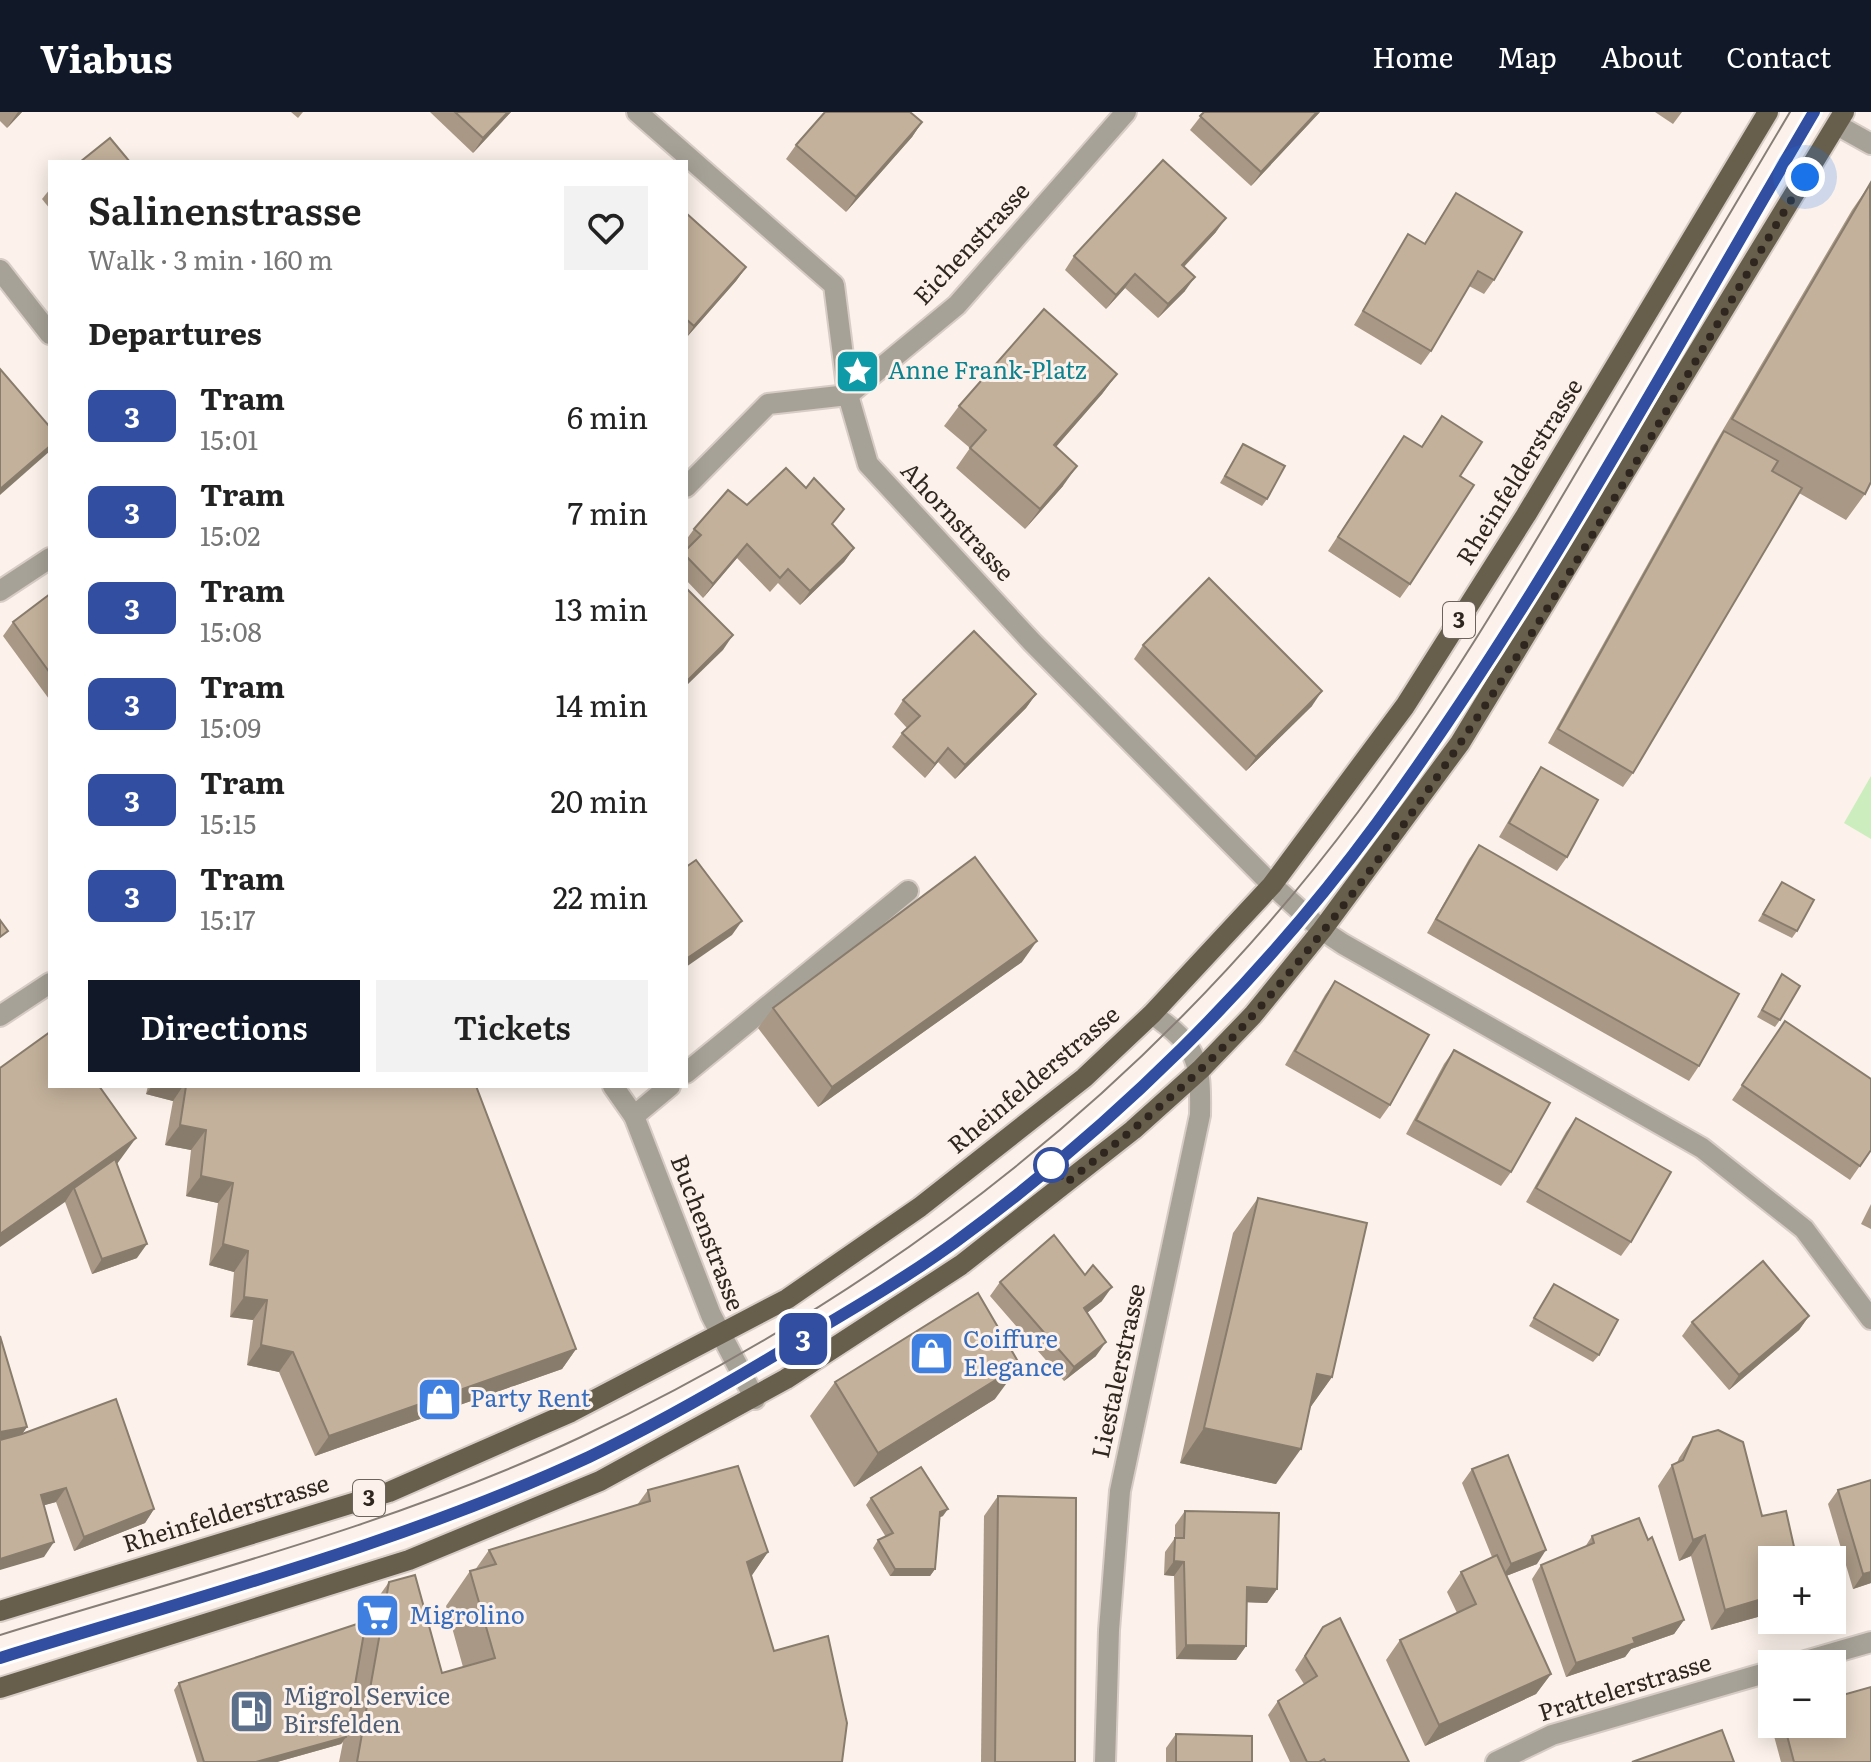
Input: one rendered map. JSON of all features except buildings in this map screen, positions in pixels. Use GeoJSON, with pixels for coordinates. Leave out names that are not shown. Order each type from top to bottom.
{"type":"FeatureCollection","features":[{"type":"Feature","properties":{"kind":"main road","name":"Rheinfelderstrasse"},"geometry":{"type":"LineString","coordinates":[[0,1611],[389,1492],[571,1412],[720,1337],[787,1299],[920,1207],[1084,1078],[1152,1014],[1272,885],[1405,706],[1526,515],[1768,112]]}},
{"type":"Feature","properties":{"kind":"main road"},"geometry":{"type":"LineString","coordinates":[[0,1688],[409,1560],[600,1481],[755,1399],[961,1265],[1133,1130],[1201,1069],[1253,1015],[1322,930],[1460,743],[1840,118]]}},
{"type":"Feature","properties":{"kind":"street","name":"Ahornstrasse"},"geometry":{"type":"LineString","coordinates":[[637,112],[834,285],[848,395],[868,464],[1032,642],[1272,885],[1322,930],[1702,1148],[1804,1229],[1871,1319]]}},
{"type":"Feature","properties":{"kind":"street","name":"Eichenstrasse"},"geometry":{"type":"LineString","coordinates":[[848,395],[957,305],[1126,112]]}},
{"type":"Feature","properties":{"kind":"street"},"geometry":{"type":"LineString","coordinates":[[1840,118],[1871,144]]}},
{"type":"Feature","properties":{"kind":"street"},"geometry":{"type":"LineString","coordinates":[[0,270],[48,331]]}},
{"type":"Feature","properties":{"kind":"street"},"geometry":{"type":"LineString","coordinates":[[688,485],[768,404],[848,395]]}},
{"type":"Feature","properties":{"kind":"street"},"geometry":{"type":"LineString","coordinates":[[0,591],[48,559]]}},
{"type":"Feature","properties":{"kind":"street"},"geometry":{"type":"LineString","coordinates":[[688,1071],[908,891]]}},
{"type":"Feature","properties":{"kind":"street"},"geometry":{"type":"LineString","coordinates":[[0,1016],[48,984]]}},
{"type":"Feature","properties":{"kind":"street"},"geometry":{"type":"LineString","coordinates":[[1152,1014],[1172,1028],[1201,1069]]}},
{"type":"Feature","properties":{"kind":"street","name":"Liestalerstrasse"},"geometry":{"type":"LineString","coordinates":[[1105,1762],[1109,1630],[1120,1491],[1200,1115],[1201,1069]]}},
{"type":"Feature","properties":{"kind":"street","name":"Buchenstrasse"},"geometry":{"type":"LineString","coordinates":[[614,1088],[634,1116],[720,1337],[755,1399]]}},
{"type":"Feature","properties":{"kind":"street"},"geometry":{"type":"LineString","coordinates":[[634,1116],[668,1088]]}},
{"type":"Feature","properties":{"kind":"street"},"geometry":{"type":"LineString","coordinates":[[1843,1650],[1871,1642]]}},
{"type":"Feature","properties":{"kind":"street","name":"Prattelerstrasse"},"geometry":{"type":"LineString","coordinates":[[1496,1762],[1552,1735],[1758,1675]]}},
{"type":"Feature","properties":{"kind":"green space"},"geometry":{"type":"Polygon","coordinates":[[[1871,776],[1871,839],[1844,823],[1871,776]]]}},
{"type":"Feature","properties":{"kind":"tram line"},"geometry":{"type":"LineString","coordinates":[[0,1635],[367,1522],[511,1468],[581,1437],[694,1379],[804,1316],[908,1247],[1008,1172],[1103,1092],[1193,1005],[1278,912],[1389,770],[1503,595],[1790,112]]}},
{"type":"Feature","properties":{"kind":"tram line"},"geometry":{"type":"LineString","coordinates":[[0,1658],[372,1543],[445,1517],[589,1457],[706,1395],[888,1287],[954,1243],[1071,1150],[1127,1101],[1233,995],[1332,882],[1377,823],[1495,651],[1550,563],[1814,112]]}},
{"type":"Feature","properties":{"kind":"tram line","name":"3"},"geometry":{"type":"LineString","coordinates":[[0,1658],[400,1533],[496,1497],[592,1455],[741,1375],[858,1306],[952,1244],[1093,1130],[1143,1086],[1263,962],[1373,829],[1444,728],[1563,538],[1814,112]]}},
{"type":"Feature","properties":{"kind":"place","name":"Anne Frank-Platz"},"geometry":{"type":"Point","coordinates":[857,371]}},
{"type":"Feature","properties":{"kind":"place","name":"Coiffure Elegance"},"geometry":{"type":"Point","coordinates":[932,1354]}},
{"type":"Feature","properties":{"kind":"place","name":"Party Rent"},"geometry":{"type":"Point","coordinates":[439,1399]}},
{"type":"Feature","properties":{"kind":"place","name":"Migrolino"},"geometry":{"type":"Point","coordinates":[378,1616]}},
{"type":"Feature","properties":{"kind":"place","name":"Migrol Service Birsfelden"},"geometry":{"type":"Point","coordinates":[252,1711]}},
{"type":"Feature","properties":{"kind":"route"},"geometry":{"type":"LineString","coordinates":[[1051,1165],[1066,1183],[1133,1130],[1201,1069],[1253,1015],[1391,840],[1460,743],[1805,177]]}}]}
